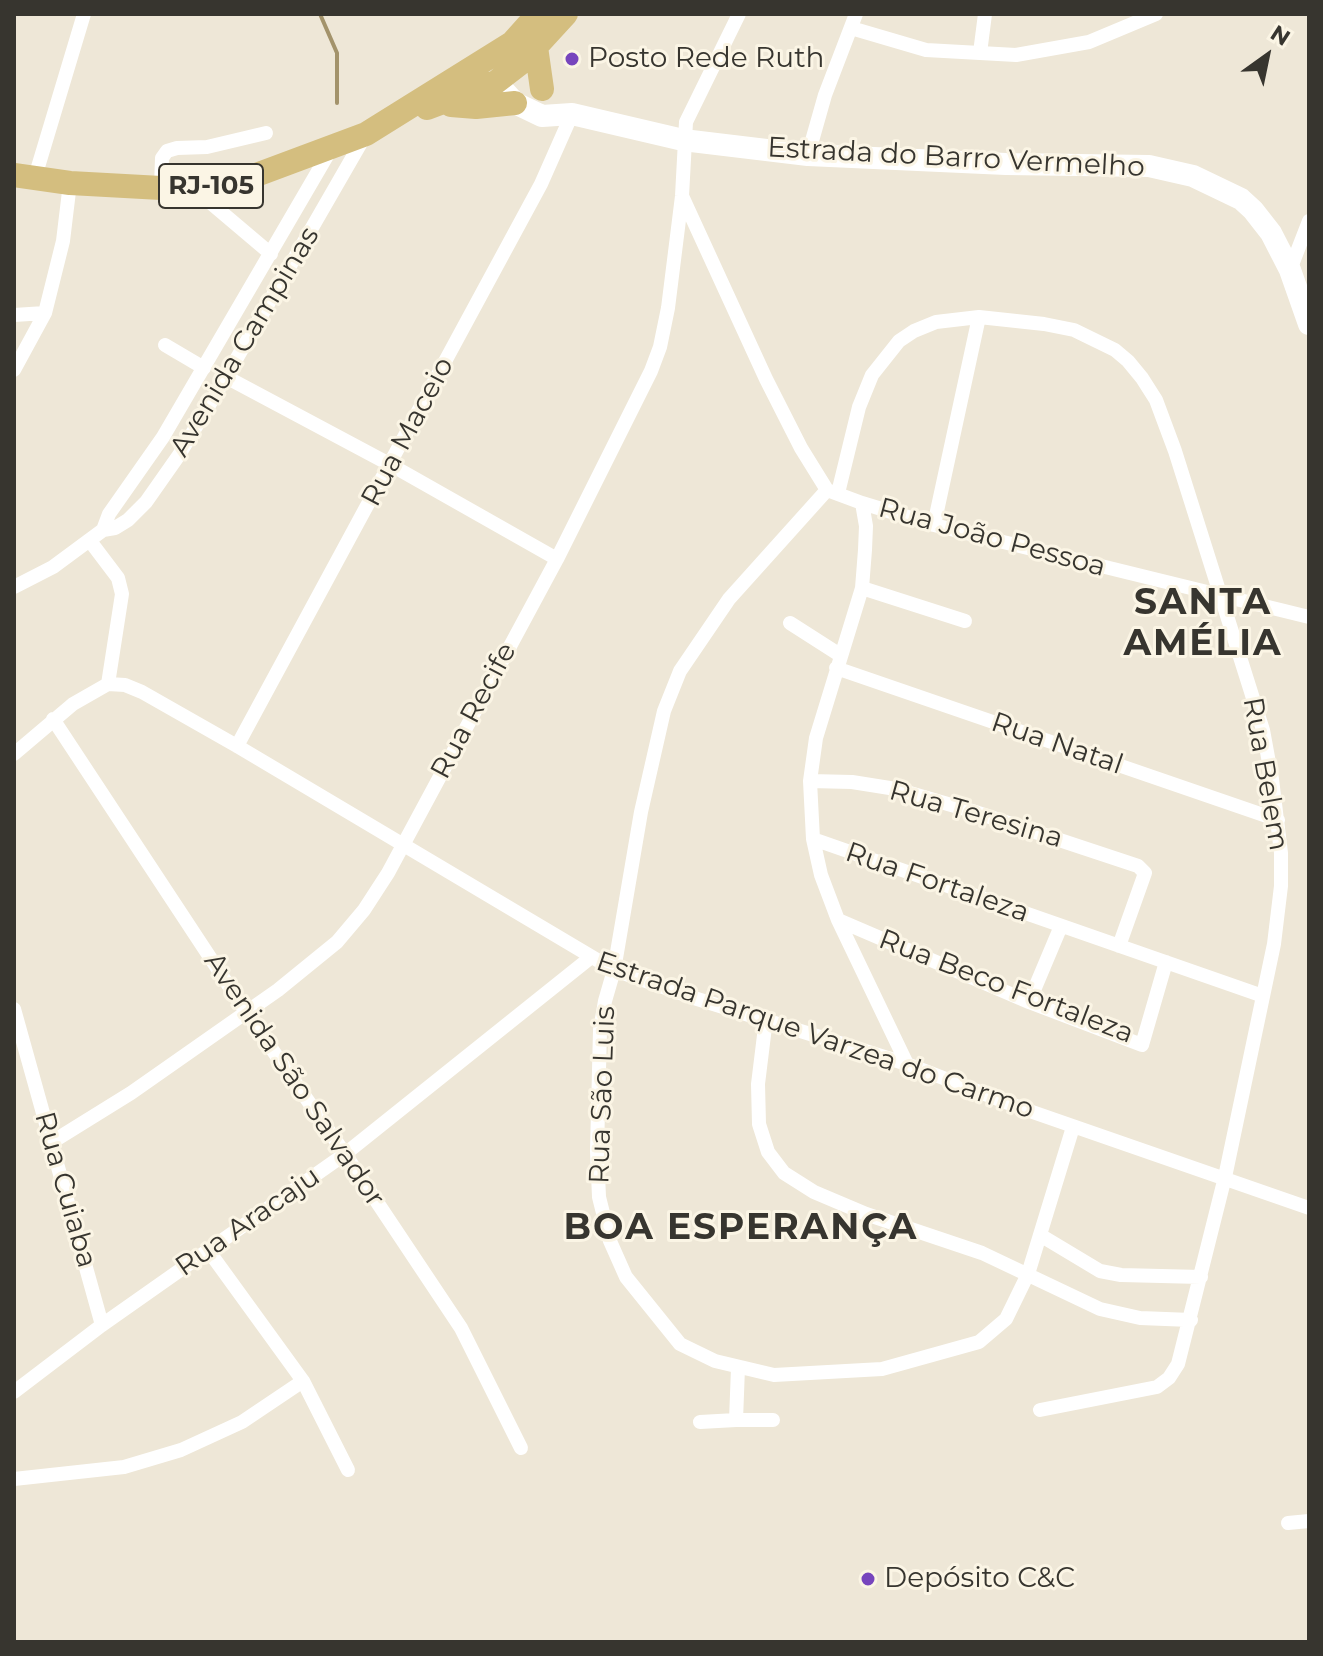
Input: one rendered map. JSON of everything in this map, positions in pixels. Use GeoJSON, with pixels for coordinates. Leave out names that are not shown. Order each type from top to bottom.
{"type":"FeatureCollection","features":[{"type":"Feature","properties":{"kind":"main road","name":"RJ-105"},"geometry":{"type":"LineString","coordinates":[[523,51],[538,14]]}},
{"type":"Feature","properties":{"kind":"main road","name":"RJ-105"},"geometry":{"type":"LineString","coordinates":[[394,116],[440,104],[523,51],[566,14]]}},
{"type":"Feature","properties":{"kind":"main road"},"geometry":{"type":"LineString","coordinates":[[523,51],[542,89]]}},
{"type":"Feature","properties":{"kind":"main road","name":"RJ-105"},"geometry":{"type":"LineString","coordinates":[[24,176],[70,183],[161,188],[232,184],[366,134],[394,116],[491,72]]}},
{"type":"Feature","properties":{"kind":"main road"},"geometry":{"type":"LineString","coordinates":[[440,104],[476,107],[515,103]]}},
{"type":"Feature","properties":{"kind":"street"},"geometry":{"type":"LineString","coordinates":[[24,176],[84,14]]}},
{"type":"Feature","properties":{"kind":"street","name":"Rua Recife"},"geometry":{"type":"LineString","coordinates":[[52,1142],[131,1093],[278,990],[337,942],[364,910],[388,873],[557,559],[651,371],[660,347],[668,308],[682,196],[683,140],[693,105],[739,14]]}},
{"type":"Feature","properties":{"kind":"street"},"geometry":{"type":"LineString","coordinates":[[980,53],[985,14]]}},
{"type":"Feature","properties":{"kind":"street"},"geometry":{"type":"LineString","coordinates":[[808,155],[825,95],[854,21],[926,50],[1016,55],[1101,38],[1156,14]]}},
{"type":"Feature","properties":{"kind":"street","name":"Estrada do Barro Vermelho"},"geometry":{"type":"LineString","coordinates":[[491,72],[515,103],[542,116],[572,114],[683,140],[808,155],[1006,164],[1149,166],[1193,176],[1241,199],[1271,233],[1290,270],[1309,324]]}},
{"type":"Feature","properties":{"kind":"street","name":"Estrada do Barro Vermelho"},"geometry":{"type":"LineString","coordinates":[[542,89],[572,114]]}},
{"type":"Feature","properties":{"kind":"street","name":"Rua Maceio"},"geometry":{"type":"LineString","coordinates":[[237,746],[541,184],[572,114]]}},
{"type":"Feature","properties":{"kind":"street"},"geometry":{"type":"LineString","coordinates":[[161,188],[162,158],[167,151],[207,147],[266,133]]}},
{"type":"Feature","properties":{"kind":"street","name":"Avenida Campinas"},"geometry":{"type":"LineString","coordinates":[[103,530],[115,528],[128,520],[146,502],[179,455],[366,134]]}},
{"type":"Feature","properties":{"kind":"street","name":"Avenida Campinas"},"geometry":{"type":"LineString","coordinates":[[14,587],[53,567],[103,530],[109,514],[163,437],[331,149]]}},
{"type":"Feature","properties":{"kind":"street"},"geometry":{"type":"LineString","coordinates":[[14,370],[45,313],[63,241],[70,183]]}},
{"type":"Feature","properties":{"kind":"street"},"geometry":{"type":"LineString","coordinates":[[193,188],[271,254]]}},
{"type":"Feature","properties":{"kind":"street"},"geometry":{"type":"LineString","coordinates":[[682,196],[801,448],[832,492],[862,503],[866,526],[862,588],[816,738],[810,781],[813,839],[821,875],[838,920],[907,1064]]}},
{"type":"Feature","properties":{"kind":"street"},"geometry":{"type":"LineString","coordinates":[[1290,270],[1309,221]]}},
{"type":"Feature","properties":{"kind":"street"},"geometry":{"type":"LineString","coordinates":[[14,315],[45,313]]}},
{"type":"Feature","properties":{"kind":"street","name":"Rua Belem"},"geometry":{"type":"LineString","coordinates":[[832,492],[872,375],[899,341],[936,322],[956,317],[979,317],[1044,324],[1074,330],[1115,350],[1142,378],[1161,413],[1263,730],[1278,820],[1281,886],[1274,944],[1225,1177],[1178,1364],[1169,1378],[1157,1387],[1040,1410]]}},
{"type":"Feature","properties":{"kind":"street"},"geometry":{"type":"LineString","coordinates":[[934,525],[979,317]]}},
{"type":"Feature","properties":{"kind":"street"},"geometry":{"type":"LineString","coordinates":[[165,345],[204,368]]}},
{"type":"Feature","properties":{"kind":"street"},"geometry":{"type":"LineString","coordinates":[[226,377],[557,559]]}},
{"type":"Feature","properties":{"kind":"street","name":"Rua São Luis"},"geometry":{"type":"LineString","coordinates":[[832,492],[729,599],[680,671],[664,711],[644,798],[614,970],[600,1030],[599,1197],[610,1241],[626,1277],[680,1344],[715,1361],[774,1375],[882,1369],[979,1342],[1006,1319],[1028,1274],[1073,1127]]}},
{"type":"Feature","properties":{"kind":"street","name":"Rua João Pessoa"},"geometry":{"type":"LineString","coordinates":[[862,503],[934,525],[1309,617]]}},
{"type":"Feature","properties":{"kind":"street"},"geometry":{"type":"LineString","coordinates":[[14,754],[53,719],[108,684],[122,594],[118,578],[90,541]]}},
{"type":"Feature","properties":{"kind":"street"},"geometry":{"type":"LineString","coordinates":[[862,588],[965,621]]}},
{"type":"Feature","properties":{"kind":"street","name":"Rua Natal"},"geometry":{"type":"LineString","coordinates":[[790,623],[838,661],[1278,820]]}},
{"type":"Feature","properties":{"kind":"street","name":"Estrada Parque Varzea do Carmo"},"geometry":{"type":"LineString","coordinates":[[108,684],[125,685],[142,692],[614,970],[907,1064],[1073,1127],[1309,1208]]}},
{"type":"Feature","properties":{"kind":"street","name":"Avenida São Salvador"},"geometry":{"type":"LineString","coordinates":[[53,719],[246,1012],[461,1328],[521,1448]]}},
{"type":"Feature","properties":{"kind":"street","name":"Rua Teresina"},"geometry":{"type":"LineString","coordinates":[[810,781],[852,782],[896,789],[1138,866],[1145,873],[1119,946]]}},
{"type":"Feature","properties":{"kind":"street","name":"Rua Fortaleza"},"geometry":{"type":"LineString","coordinates":[[813,839],[1263,996]]}},
{"type":"Feature","properties":{"kind":"street","name":"Rua Beco Fortaleza"},"geometry":{"type":"LineString","coordinates":[[838,920],[1029,1002],[1142,1045],[1166,962]]}},
{"type":"Feature","properties":{"kind":"street","name":"Rua Fortaleza"},"geometry":{"type":"LineString","coordinates":[[1029,1002],[1061,926]]}},
{"type":"Feature","properties":{"kind":"street","name":"Rua Aracaju"},"geometry":{"type":"LineString","coordinates":[[14,1392],[102,1325],[345,1154],[590,958]]}},
{"type":"Feature","properties":{"kind":"street","name":"Rua Cuiaba"},"geometry":{"type":"LineString","coordinates":[[14,1009],[102,1325]]}},
{"type":"Feature","properties":{"kind":"street"},"geometry":{"type":"LineString","coordinates":[[766,1019],[758,1084],[759,1124],[768,1152],[784,1173],[827,1198],[982,1253],[1100,1309],[1140,1318],[1191,1320]]}},
{"type":"Feature","properties":{"kind":"street"},"geometry":{"type":"LineString","coordinates":[[1040,1235],[1100,1271],[1121,1275],[1201,1277]]}},
{"type":"Feature","properties":{"kind":"street"},"geometry":{"type":"LineString","coordinates":[[208,1250],[303,1381],[348,1470]]}},
{"type":"Feature","properties":{"kind":"street"},"geometry":{"type":"LineString","coordinates":[[736,1420],[738,1368]]}},
{"type":"Feature","properties":{"kind":"street"},"geometry":{"type":"LineString","coordinates":[[14,1479],[124,1467],[181,1450],[242,1422],[303,1381]]}},
{"type":"Feature","properties":{"kind":"street"},"geometry":{"type":"LineString","coordinates":[[700,1422],[773,1420]]}},
{"type":"Feature","properties":{"kind":"street"},"geometry":{"type":"LineString","coordinates":[[1288,1523],[1309,1521]]}},
{"type":"Feature","properties":{"kind":"waterway"},"geometry":{"type":"LineString","coordinates":[[320,14],[337,53],[337,103]]}},
{"type":"Feature","properties":{"kind":"place","name":"Posto Rede Ruth"},"geometry":{"type":"Point","coordinates":[572,59]}},
{"type":"Feature","properties":{"kind":"place","name":"Depósito C&C"},"geometry":{"type":"Point","coordinates":[868,1579]}},
{"type":"Feature","properties":{"kind":"district","name":"SANTA AMÉLIA"},"geometry":{"type":"Point","coordinates":[1203,624]}},
{"type":"Feature","properties":{"kind":"district","name":"BOA ESPERANÇA"},"geometry":{"type":"Point","coordinates":[741,1228]}}]}
